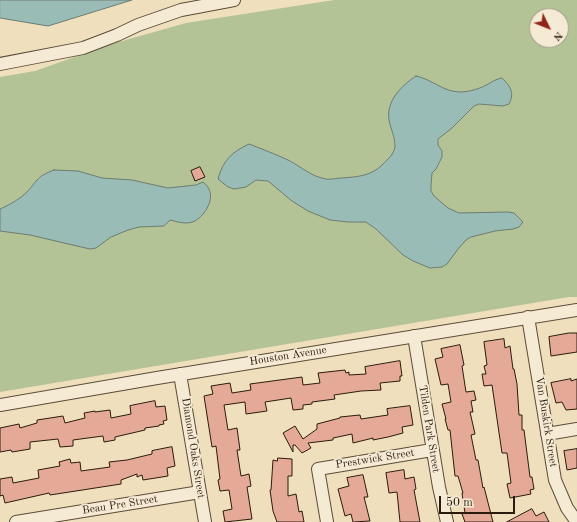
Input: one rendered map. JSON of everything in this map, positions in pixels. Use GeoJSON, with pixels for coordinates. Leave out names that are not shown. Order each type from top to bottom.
{"type":"FeatureCollection","features":[{"type":"Feature","properties":{"kind":"street"},"geometry":{"type":"LineString","coordinates":[[0,64],[83,48],[112,38],[138,25],[181,10],[234,0]]}},
{"type":"Feature","properties":{"kind":"street","name":"Houston Avenue"},"geometry":{"type":"LineString","coordinates":[[0,405],[180,374],[577,310]]}},
{"type":"Feature","properties":{"kind":"street","name":"Van Buskirk Street"},"geometry":{"type":"LineString","coordinates":[[528,317],[555,480],[566,508],[577,522]]}},
{"type":"Feature","properties":{"kind":"street","name":"Tilden Park Street"},"geometry":{"type":"LineString","coordinates":[[414,336],[432,450],[447,522]]}},
{"type":"Feature","properties":{"kind":"street","name":"Diamond Oaks Street"},"geometry":{"type":"LineString","coordinates":[[180,374],[205,522]]}},
{"type":"Feature","properties":{"kind":"street"},"geometry":{"type":"LineString","coordinates":[[547,434],[577,429]]}},
{"type":"Feature","properties":{"kind":"street","name":"Prestwick Street"},"geometry":{"type":"LineString","coordinates":[[327,522],[318,469],[432,450]]}},
{"type":"Feature","properties":{"kind":"street","name":"Beau Pre Street"},"geometry":{"type":"LineString","coordinates":[[16,522],[200,492]]}},
{"type":"Feature","properties":{"kind":"green space"},"geometry":{"type":"Polygon","coordinates":[[[334,0],[577,0],[577,297],[569,297],[0,392],[0,77],[35,71],[108,45],[186,23],[334,0]]]}},
{"type":"Feature","properties":{"kind":"water"},"geometry":{"type":"Polygon","coordinates":[[[0,0],[132,0],[48,26],[0,18],[0,0]]]}},
{"type":"Feature","properties":{"kind":"water"},"geometry":{"type":"Polygon","coordinates":[[[416,76],[448,90],[460,92],[483,87],[502,78],[507,84],[512,93],[509,104],[503,106],[479,104],[474,106],[452,128],[438,139],[438,145],[442,151],[442,157],[436,169],[432,173],[431,191],[434,196],[448,208],[459,213],[514,213],[523,222],[519,227],[471,237],[458,249],[447,264],[442,267],[430,268],[403,255],[376,229],[366,222],[330,220],[308,211],[292,201],[268,181],[256,180],[246,187],[234,189],[228,187],[218,179],[220,172],[229,157],[249,144],[288,160],[311,174],[321,178],[332,179],[358,176],[374,171],[389,158],[395,147],[389,120],[392,100],[405,84],[416,76]]]}},
{"type":"Feature","properties":{"kind":"water"},"geometry":{"type":"Polygon","coordinates":[[[54,170],[78,171],[102,178],[132,180],[168,188],[196,185],[203,182],[210,192],[210,203],[204,213],[195,221],[182,223],[170,220],[164,226],[139,227],[111,237],[96,248],[90,249],[30,235],[0,231],[0,209],[21,197],[36,181],[48,172],[54,170]]]}},
{"type":"Feature","properties":{"kind":"building"},"geometry":{"type":"Polygon","coordinates":[[[200,167],[205,177],[195,181],[191,171],[200,167]]]}},
{"type":"Feature","properties":{"kind":"building"},"geometry":{"type":"Polygon","coordinates":[[[577,333],[577,352],[551,356],[549,337],[577,333]]]}},
{"type":"Feature","properties":{"kind":"building"},"geometry":{"type":"Polygon","coordinates":[[[504,339],[505,348],[510,346],[513,369],[517,384],[519,415],[522,415],[522,430],[524,430],[530,477],[532,477],[534,489],[530,490],[531,494],[510,498],[507,484],[511,483],[507,453],[502,453],[492,385],[484,386],[482,374],[486,374],[484,366],[487,365],[484,342],[504,339]]]}},
{"type":"Feature","properties":{"kind":"building"},"geometry":{"type":"Polygon","coordinates":[[[460,345],[464,365],[462,366],[466,392],[474,391],[476,400],[471,401],[473,412],[470,412],[475,434],[471,435],[476,460],[478,460],[483,488],[484,487],[493,522],[465,522],[462,514],[465,513],[463,493],[458,476],[455,476],[450,430],[448,430],[442,404],[451,402],[448,384],[441,385],[435,359],[443,357],[441,349],[460,345]]]}},
{"type":"Feature","properties":{"kind":"building"},"geometry":{"type":"Polygon","coordinates":[[[400,361],[402,376],[400,376],[400,381],[380,383],[381,390],[334,395],[335,399],[312,402],[312,404],[303,405],[303,409],[293,410],[291,398],[265,402],[267,411],[246,414],[245,402],[224,405],[228,430],[237,428],[240,450],[237,450],[241,476],[249,474],[251,486],[247,487],[252,519],[225,522],[223,511],[232,509],[229,490],[220,491],[216,446],[212,447],[204,396],[213,394],[211,386],[230,383],[232,393],[251,390],[250,384],[302,377],[303,385],[320,383],[318,373],[345,370],[346,373],[349,372],[349,375],[366,374],[365,367],[400,361]]]}},
{"type":"Feature","properties":{"kind":"building"},"geometry":{"type":"Polygon","coordinates":[[[571,379],[571,381],[577,379],[577,409],[566,410],[562,402],[556,403],[551,383],[571,379]]]}},
{"type":"Feature","properties":{"kind":"building"},"geometry":{"type":"Polygon","coordinates":[[[155,401],[156,407],[165,406],[167,420],[163,421],[164,424],[159,426],[145,428],[145,430],[115,437],[115,440],[104,442],[103,436],[73,440],[73,446],[60,447],[58,439],[30,442],[30,449],[0,452],[0,428],[19,424],[20,428],[37,423],[37,420],[63,416],[65,423],[85,418],[84,413],[95,411],[110,410],[111,418],[131,414],[130,406],[155,401]]]}},
{"type":"Feature","properties":{"kind":"building"},"geometry":{"type":"Polygon","coordinates":[[[410,406],[413,425],[402,427],[403,433],[388,437],[373,440],[373,438],[353,443],[352,434],[333,438],[333,440],[308,443],[311,448],[302,453],[295,445],[293,445],[293,452],[283,433],[295,426],[303,439],[317,429],[317,424],[340,417],[360,415],[361,419],[388,415],[387,409],[410,406]]]}},
{"type":"Feature","properties":{"kind":"building"},"geometry":{"type":"Polygon","coordinates":[[[172,447],[175,466],[167,468],[168,476],[143,480],[142,475],[137,477],[137,474],[121,480],[121,484],[50,495],[49,493],[5,503],[3,495],[0,496],[0,479],[12,477],[13,483],[39,478],[38,470],[60,466],[59,462],[70,459],[71,463],[80,462],[81,471],[110,467],[109,462],[127,460],[152,454],[152,451],[172,447]]]}},
{"type":"Feature","properties":{"kind":"building"},"geometry":{"type":"Polygon","coordinates":[[[577,449],[577,468],[567,470],[564,451],[577,449]]]}},
{"type":"Feature","properties":{"kind":"building"},"geometry":{"type":"Polygon","coordinates":[[[278,458],[292,459],[292,476],[288,476],[288,496],[296,494],[299,512],[302,511],[304,522],[277,522],[273,511],[270,490],[273,460],[277,461],[278,458]]]}},
{"type":"Feature","properties":{"kind":"building"},"geometry":{"type":"Polygon","coordinates":[[[404,470],[405,479],[414,477],[416,489],[414,490],[420,522],[400,522],[397,492],[389,493],[386,473],[404,470]]]}},
{"type":"Feature","properties":{"kind":"building"},"geometry":{"type":"Polygon","coordinates":[[[363,475],[368,497],[364,497],[370,521],[353,522],[351,514],[345,516],[338,489],[349,486],[347,478],[363,475]]]}},
{"type":"Feature","properties":{"kind":"building"},"geometry":{"type":"Polygon","coordinates":[[[532,509],[536,516],[544,512],[549,522],[507,522],[532,509]]]}}]}
